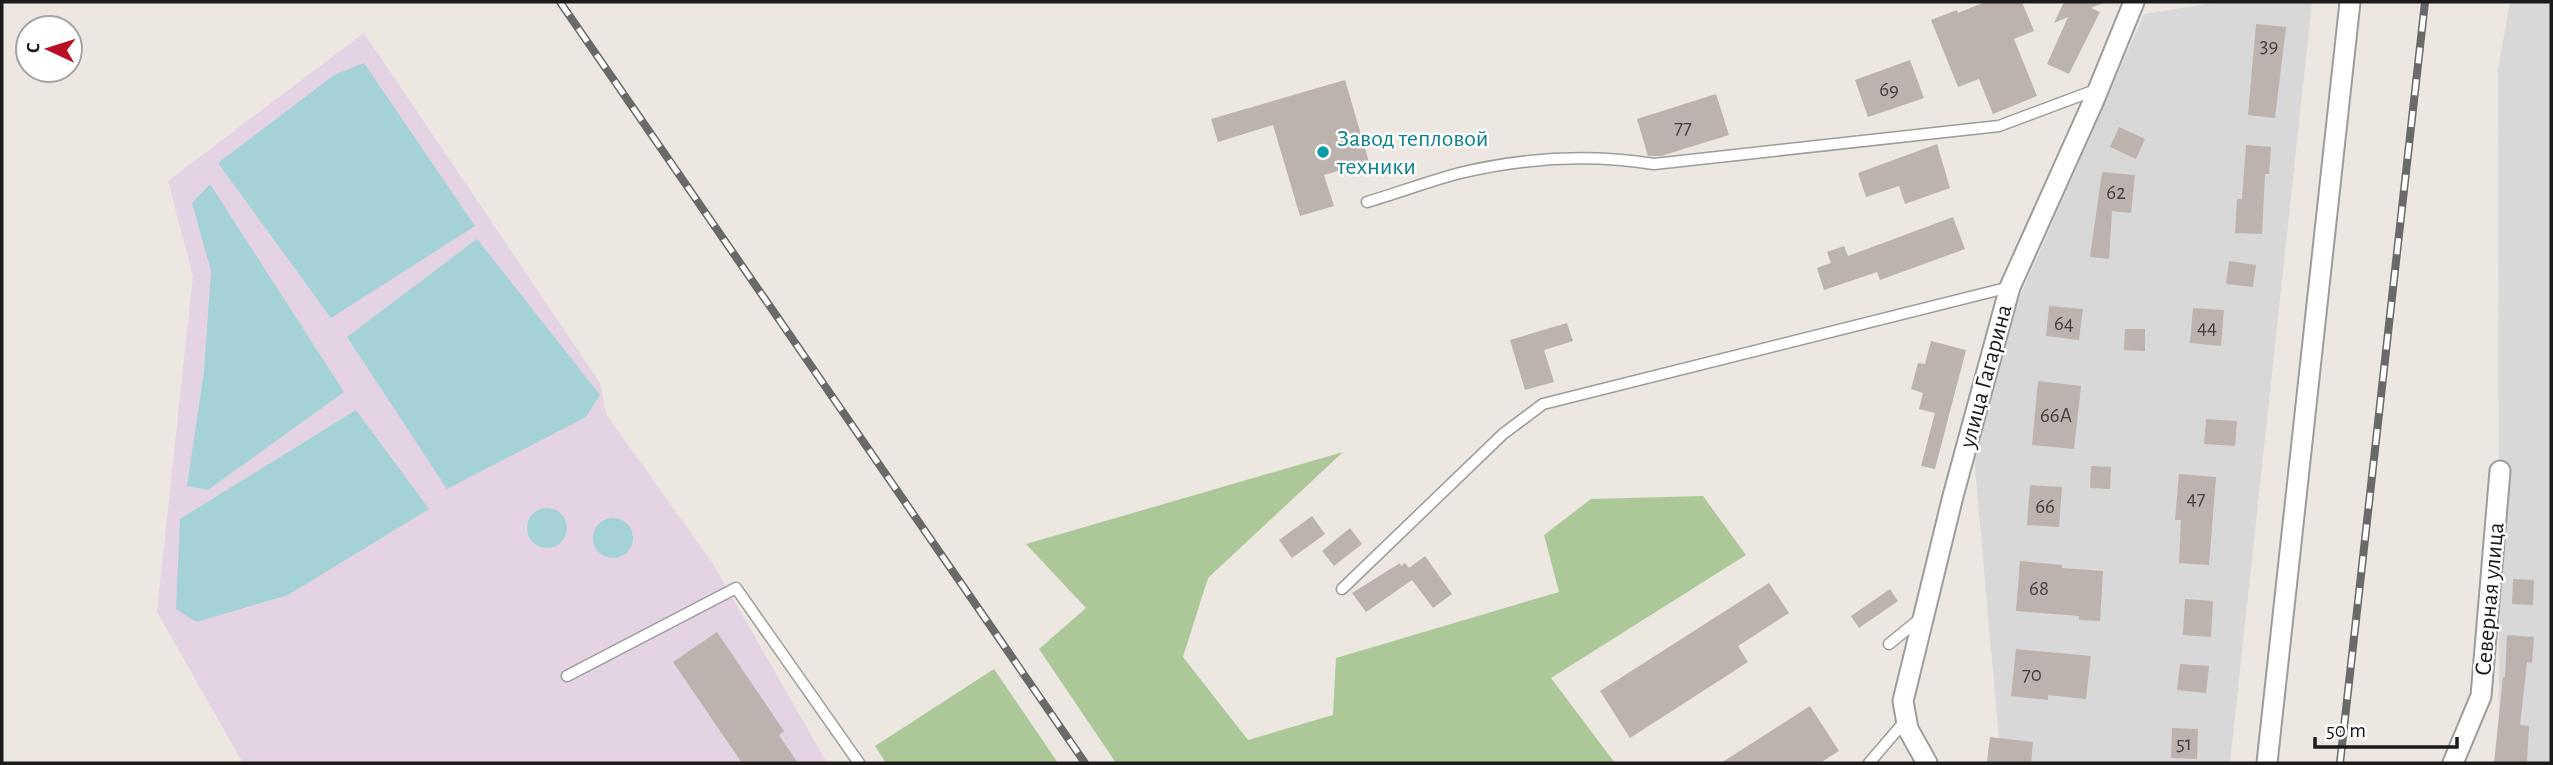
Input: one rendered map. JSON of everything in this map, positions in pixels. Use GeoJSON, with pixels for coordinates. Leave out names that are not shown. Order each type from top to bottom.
{"type":"FeatureCollection","features":[{"type":"Feature","properties":{"kind":"street","name":"улица Гагарина"},"geometry":{"type":"LineString","coordinates":[[1927,763],[1908,729],[1903,701],[1960,469],[2010,287],[2134,2]]}},
{"type":"Feature","properties":{"kind":"street"},"geometry":{"type":"LineString","coordinates":[[2267,763],[2350,2]]}},
{"type":"Feature","properties":{"kind":"street","name":"Северная улица"},"geometry":{"type":"LineString","coordinates":[[2453,763],[2481,696],[2500,471]]}},
{"type":"Feature","properties":{"kind":"lane"},"geometry":{"type":"LineString","coordinates":[[1367,202],[1461,173],[1520,163],[1582,158],[1654,164],[1999,126],[2098,89]]}},
{"type":"Feature","properties":{"kind":"lane"},"geometry":{"type":"LineString","coordinates":[[1342,589],[1503,434],[1543,404],[2010,287]]}},
{"type":"Feature","properties":{"kind":"lane"},"geometry":{"type":"LineString","coordinates":[[567,676],[736,588],[859,763]]}},
{"type":"Feature","properties":{"kind":"lane"},"geometry":{"type":"LineString","coordinates":[[1889,644],[1924,616]]}},
{"type":"Feature","properties":{"kind":"lane"},"geometry":{"type":"LineString","coordinates":[[1869,763],[1906,720]]}},
{"type":"Feature","properties":{"kind":"shaded area"},"geometry":{"type":"Polygon","coordinates":[[[2220,2],[2312,2],[2230,763],[2001,763],[1970,410],[2144,14],[2220,2]]]}},
{"type":"Feature","properties":{"kind":"shaded area"},"geometry":{"type":"Polygon","coordinates":[[[2510,2],[2551,2],[2551,763],[2499,763],[2498,69],[2510,2]]]}},
{"type":"Feature","properties":{"kind":"shaded area"},"geometry":{"type":"Polygon","coordinates":[[[364,33],[600,383],[606,414],[713,564],[827,763],[243,763],[157,612],[193,276],[168,181],[364,33]]]}},
{"type":"Feature","properties":{"kind":"green space"},"geometry":{"type":"Polygon","coordinates":[[[1343,452],[1208,578],[1183,657],[1248,740],[1333,715],[1336,658],[1559,592],[1544,535],[1591,499],[1703,496],[1746,555],[1551,678],[1615,763],[1116,763],[1039,649],[1086,608],[1026,544],[1343,452]]]}},
{"type":"Feature","properties":{"kind":"green space"},"geometry":{"type":"Polygon","coordinates":[[[994,669],[1058,763],[886,763],[875,746],[994,669]]]}},
{"type":"Feature","properties":{"kind":"water"},"geometry":{"type":"Polygon","coordinates":[[[364,63],[475,226],[331,318],[218,163],[334,75],[364,63]]]}},
{"type":"Feature","properties":{"kind":"water"},"geometry":{"type":"Polygon","coordinates":[[[210,184],[344,392],[208,490],[187,486],[204,371],[211,271],[192,203],[210,184]]]}},
{"type":"Feature","properties":{"kind":"water"},"geometry":{"type":"Polygon","coordinates":[[[477,239],[600,395],[586,417],[447,489],[347,337],[477,239]]]}},
{"type":"Feature","properties":{"kind":"water"},"geometry":{"type":"Polygon","coordinates":[[[356,410],[429,509],[288,595],[196,622],[176,609],[180,519],[356,410]]]}},
{"type":"Feature","properties":{"kind":"water"},"geometry":{"type":"Polygon","coordinates":[[[547,508],[561,514],[567,528],[561,542],[547,548],[533,542],[527,528],[533,514],[547,508]]]}},
{"type":"Feature","properties":{"kind":"water"},"geometry":{"type":"Polygon","coordinates":[[[613,518],[627,524],[633,538],[627,552],[613,558],[599,552],[593,538],[599,524],[613,518]]]}},
{"type":"Feature","properties":{"kind":"building"},"geometry":{"type":"Polygon","coordinates":[[[1985,2],[2022,2],[2034,31],[2014,39],[2037,96],[1993,114],[1979,79],[1958,87],[1931,20],[1985,2]]]}},
{"type":"Feature","properties":{"kind":"building"},"geometry":{"type":"Polygon","coordinates":[[[2064,2],[2105,2],[2091,8],[2100,12],[2069,74],[2047,64],[2068,17],[2054,23],[2064,2]]]}},
{"type":"Feature","properties":{"kind":"building"},"geometry":{"type":"Polygon","coordinates":[[[2256,24],[2286,27],[2275,118],[2248,115],[2256,24]]]}},
{"type":"Feature","properties":{"kind":"building"},"geometry":{"type":"Polygon","coordinates":[[[1910,60],[1924,98],[1868,117],[1855,80],[1910,60]]]}},
{"type":"Feature","properties":{"kind":"building","name":"Завод тепловой техники"},"geometry":{"type":"Polygon","coordinates":[[[1345,80],[1369,162],[1324,175],[1334,206],[1300,216],[1273,125],[1218,142],[1211,119],[1345,80]]]}},
{"type":"Feature","properties":{"kind":"building"},"geometry":{"type":"Polygon","coordinates":[[[1716,94],[1729,135],[1661,156],[1648,156],[1637,119],[1716,94]]]}},
{"type":"Feature","properties":{"kind":"building"},"geometry":{"type":"Polygon","coordinates":[[[2119,127],[2145,139],[2136,159],[2110,147],[2119,127]]]}},
{"type":"Feature","properties":{"kind":"building"},"geometry":{"type":"Polygon","coordinates":[[[1937,144],[1950,188],[1905,204],[1899,186],[1866,197],[1858,173],[1937,144]]]}},
{"type":"Feature","properties":{"kind":"building"},"geometry":{"type":"Polygon","coordinates":[[[2246,145],[2271,147],[2269,174],[2265,174],[2262,234],[2235,233],[2237,199],[2242,199],[2246,145]]]}},
{"type":"Feature","properties":{"kind":"building"},"geometry":{"type":"Polygon","coordinates":[[[2102,172],[2135,175],[2131,213],[2112,211],[2109,259],[2090,257],[2102,172]]]}},
{"type":"Feature","properties":{"kind":"building"},"geometry":{"type":"Polygon","coordinates":[[[1953,217],[1965,249],[1880,280],[1877,272],[1824,290],[1817,268],[1831,263],[1827,252],[1844,246],[1848,256],[1953,217]]]}},
{"type":"Feature","properties":{"kind":"building"},"geometry":{"type":"Polygon","coordinates":[[[2229,261],[2256,265],[2253,287],[2226,284],[2229,261]]]}},
{"type":"Feature","properties":{"kind":"building"},"geometry":{"type":"Polygon","coordinates":[[[2049,306],[2083,309],[2079,340],[2046,336],[2049,306]]]}},
{"type":"Feature","properties":{"kind":"building"},"geometry":{"type":"Polygon","coordinates":[[[2193,308],[2224,310],[2221,346],[2190,343],[2193,308]]]}},
{"type":"Feature","properties":{"kind":"building"},"geometry":{"type":"Polygon","coordinates":[[[1567,323],[1573,341],[1544,350],[1554,382],[1525,390],[1510,340],[1567,323]]]}},
{"type":"Feature","properties":{"kind":"building"},"geometry":{"type":"Polygon","coordinates":[[[2125,329],[2145,329],[2145,351],[2124,350],[2125,329]]]}},
{"type":"Feature","properties":{"kind":"building"},"geometry":{"type":"Polygon","coordinates":[[[1931,341],[1966,350],[1935,469],[1921,466],[1935,413],[1919,409],[1923,393],[1911,389],[1918,363],[1925,364],[1931,341]]]}},
{"type":"Feature","properties":{"kind":"building"},"geometry":{"type":"Polygon","coordinates":[[[2038,381],[2081,386],[2074,449],[2032,445],[2038,381]]]}},
{"type":"Feature","properties":{"kind":"building"},"geometry":{"type":"Polygon","coordinates":[[[2206,419],[2237,421],[2235,446],[2204,444],[2206,419]]]}},
{"type":"Feature","properties":{"kind":"building"},"geometry":{"type":"Polygon","coordinates":[[[2091,466],[2111,467],[2110,489],[2090,488],[2091,466]]]}},
{"type":"Feature","properties":{"kind":"building"},"geometry":{"type":"Polygon","coordinates":[[[2179,474],[2216,477],[2209,565],[2179,563],[2181,520],[2175,520],[2179,474]]]}},
{"type":"Feature","properties":{"kind":"building"},"geometry":{"type":"Polygon","coordinates":[[[2030,485],[2062,487],[2059,527],[2027,525],[2030,485]]]}},
{"type":"Feature","properties":{"kind":"building"},"geometry":{"type":"Polygon","coordinates":[[[1312,516],[1325,534],[1292,558],[1279,540],[1312,516]]]}},
{"type":"Feature","properties":{"kind":"building"},"geometry":{"type":"Polygon","coordinates":[[[1350,528],[1362,544],[1334,566],[1322,551],[1350,528]]]}},
{"type":"Feature","properties":{"kind":"building"},"geometry":{"type":"Polygon","coordinates":[[[1425,556],[1452,594],[1433,608],[1412,580],[1366,612],[1352,593],[1400,563],[1401,566],[1405,563],[1409,568],[1425,556]]]}},
{"type":"Feature","properties":{"kind":"building"},"geometry":{"type":"Polygon","coordinates":[[[2020,561],[2103,571],[2100,621],[2079,620],[2079,616],[2016,611],[2020,561]]]}},
{"type":"Feature","properties":{"kind":"building"},"geometry":{"type":"Polygon","coordinates":[[[2513,579],[2534,580],[2533,605],[2512,604],[2513,579]]]}},
{"type":"Feature","properties":{"kind":"building"},"geometry":{"type":"Polygon","coordinates":[[[1769,583],[1789,613],[1738,646],[1748,662],[1630,738],[1600,691],[1769,583]]]}},
{"type":"Feature","properties":{"kind":"building"},"geometry":{"type":"Polygon","coordinates":[[[1890,589],[1898,601],[1859,628],[1851,616],[1890,589]]]}},
{"type":"Feature","properties":{"kind":"building"},"geometry":{"type":"Polygon","coordinates":[[[2185,599],[2213,601],[2211,637],[2183,635],[2185,599]]]}},
{"type":"Feature","properties":{"kind":"building"},"geometry":{"type":"Polygon","coordinates":[[[717,632],[784,731],[779,735],[798,763],[742,763],[673,662],[717,632]]]}},
{"type":"Feature","properties":{"kind":"building"},"geometry":{"type":"Polygon","coordinates":[[[2507,635],[2534,637],[2532,663],[2527,662],[2520,725],[2529,726],[2527,763],[2494,763],[2505,677],[2507,635]]]}},
{"type":"Feature","properties":{"kind":"building"},"geometry":{"type":"Polygon","coordinates":[[[2016,649],[2091,656],[2086,699],[2048,695],[2048,700],[2011,696],[2016,649]]]}},
{"type":"Feature","properties":{"kind":"building"},"geometry":{"type":"Polygon","coordinates":[[[2180,664],[2209,666],[2206,693],[2177,690],[2180,664]]]}},
{"type":"Feature","properties":{"kind":"building"},"geometry":{"type":"Polygon","coordinates":[[[1810,706],[1839,751],[1820,763],[1721,763],[1810,706]]]}},
{"type":"Feature","properties":{"kind":"building"},"geometry":{"type":"Polygon","coordinates":[[[2172,728],[2198,729],[2197,759],[2171,758],[2172,728]]]}},
{"type":"Feature","properties":{"kind":"building"},"geometry":{"type":"Polygon","coordinates":[[[1990,737],[2033,742],[2031,763],[1987,762],[1990,737]]]}},
{"type":"Feature","properties":{"kind":"railway"},"geometry":{"type":"LineString","coordinates":[[560,2],[1085,763]]}},
{"type":"Feature","properties":{"kind":"railway"},"geometry":{"type":"LineString","coordinates":[[2340,763],[2425,2]]}},
{"type":"Feature","properties":{"kind":"place","name":"Завод тепловой техники"},"geometry":{"type":"Point","coordinates":[1323,152]}}]}
